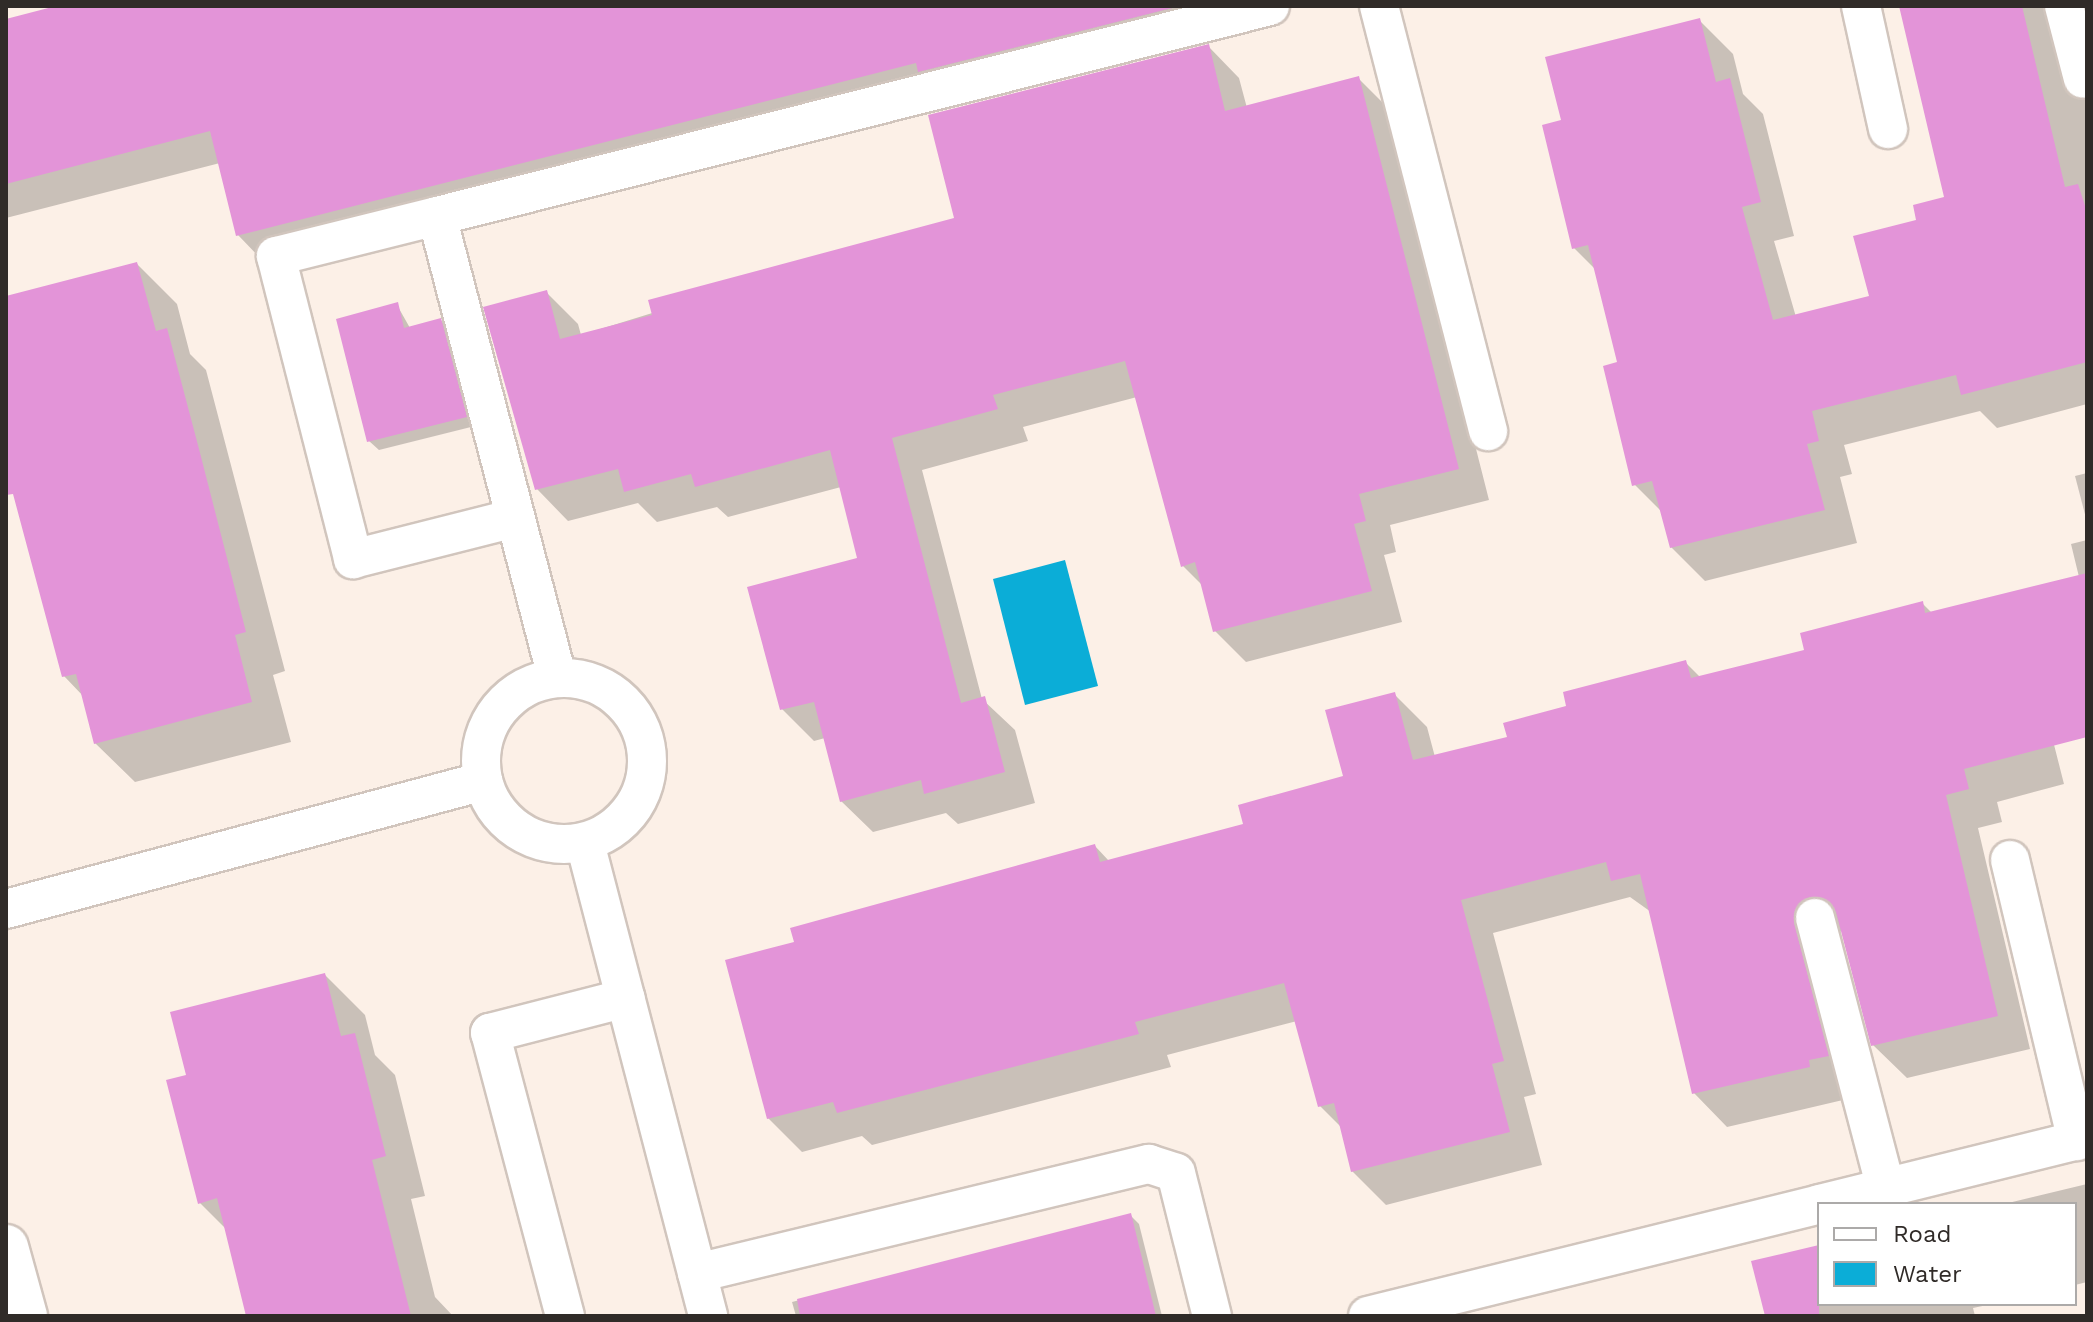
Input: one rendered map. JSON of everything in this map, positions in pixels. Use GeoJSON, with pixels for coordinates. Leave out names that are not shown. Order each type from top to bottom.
{"type":"FeatureCollection","features":[{"type":"Feature","properties":{"kind":"main road"},"geometry":{"type":"LineString","coordinates":[[6,1247],[25,1316]]}},
{"type":"Feature","properties":{"kind":"lane"},"geometry":{"type":"LineString","coordinates":[[515,518],[353,559],[276,256],[1270,6]]}},
{"type":"Feature","properties":{"kind":"lane"},"geometry":{"type":"LineString","coordinates":[[1379,6],[1488,431]]}},
{"type":"Feature","properties":{"kind":"lane"},"geometry":{"type":"LineString","coordinates":[[1861,6],[1888,129]]}},
{"type":"Feature","properties":{"kind":"lane"},"geometry":{"type":"LineString","coordinates":[[2064,6],[2083,79]]}},
{"type":"Feature","properties":{"kind":"lane"},"geometry":{"type":"LineString","coordinates":[[437,216],[557,677]]}},
{"type":"Feature","properties":{"kind":"lane"},"geometry":{"type":"LineString","coordinates":[[557,677],[585,680],[611,692],[632,712],[644,738],[647,765],[629,814],[585,843],[533,840],[510,826],[483,781],[480,752],[488,724],[505,702],[529,685],[557,677]]}},
{"type":"Feature","properties":{"kind":"lane"},"geometry":{"type":"LineString","coordinates":[[6,909],[483,781]]}},
{"type":"Feature","properties":{"kind":"lane"},"geometry":{"type":"LineString","coordinates":[[585,843],[708,1316]]}},
{"type":"Feature","properties":{"kind":"lane"},"geometry":{"type":"LineString","coordinates":[[1827,1202],[2082,1140],[2010,860]]}},
{"type":"Feature","properties":{"kind":"lane"},"geometry":{"type":"LineString","coordinates":[[1815,918],[1886,1188]]}},
{"type":"Feature","properties":{"kind":"lane"},"geometry":{"type":"LineString","coordinates":[[565,1316],[490,1033],[626,998]]}},
{"type":"Feature","properties":{"kind":"lane"},"geometry":{"type":"LineString","coordinates":[[697,1273],[1149,1164],[1176,1173],[1212,1316]]}},
{"type":"Feature","properties":{"kind":"lane"},"geometry":{"type":"LineString","coordinates":[[1368,1316],[1817,1204]]}},
{"type":"Feature","properties":{"kind":"water"},"geometry":{"type":"Polygon","coordinates":[[[1065,560],[1098,686],[1025,705],[993,579],[1065,560]]]}},
{"type":"Feature","properties":{"kind":"building"},"geometry":{"type":"Polygon","coordinates":[[[56,6],[1180,6],[918,72],[916,63],[236,236],[210,131],[6,184],[6,19],[56,6]]]}},
{"type":"Feature","properties":{"kind":"building"},"geometry":{"type":"Polygon","coordinates":[[[1899,6],[2022,6],[2065,187],[2078,184],[2087,212],[2087,362],[1961,395],[1956,375],[1812,411],[1819,441],[1807,444],[1825,510],[1670,548],[1652,481],[1632,486],[1603,366],[1617,362],[1588,245],[1572,249],[1542,125],[1561,120],[1545,57],[1700,18],[1716,82],[1730,78],[1761,202],[1742,207],[1773,320],[1869,296],[1853,236],[1916,220],[1913,205],[1944,197],[1899,6]]]}},
{"type":"Feature","properties":{"kind":"building"},"geometry":{"type":"Polygon","coordinates":[[[1209,44],[1225,111],[1359,76],[1459,469],[1359,494],[1366,521],[1354,524],[1372,591],[1213,632],[1195,562],[1181,567],[1125,361],[993,395],[998,409],[892,438],[961,703],[985,696],[1005,772],[924,794],[921,780],[840,802],[814,702],[780,710],[747,587],[857,558],[830,450],[695,487],[691,474],[624,492],[618,469],[535,490],[483,307],[547,290],[560,339],[652,315],[648,300],[954,218],[928,115],[1209,44]]]}},
{"type":"Feature","properties":{"kind":"building"},"geometry":{"type":"Polygon","coordinates":[[[137,262],[156,331],[167,328],[199,449],[246,632],[235,635],[252,702],[94,744],[76,674],[62,677],[13,494],[6,495],[6,296],[137,262]]]}},
{"type":"Feature","properties":{"kind":"building"},"geometry":{"type":"Polygon","coordinates":[[[398,302],[404,328],[441,318],[467,417],[367,442],[336,319],[398,302]]]}},
{"type":"Feature","properties":{"kind":"building"},"geometry":{"type":"Polygon","coordinates":[[[2087,573],[2087,737],[1964,769],[1969,789],[1946,795],[1998,1016],[1871,1046],[1836,912],[1830,902],[1810,897],[1799,903],[1794,923],[1829,1056],[1809,1060],[1810,1067],[1692,1094],[1640,874],[1611,881],[1606,862],[1461,900],[1504,1061],[1492,1064],[1510,1132],[1351,1172],[1334,1103],[1318,1107],[1284,983],[1135,1022],[1139,1034],[837,1113],[833,1102],[767,1119],[725,960],[794,942],[790,928],[1095,844],[1100,862],[1243,824],[1238,805],[1343,776],[1325,710],[1395,692],[1413,760],[1507,737],[1503,723],[1566,706],[1563,692],[1686,660],[1691,678],[1804,650],[1800,633],[1923,601],[1925,613],[2087,573]]]}},
{"type":"Feature","properties":{"kind":"building"},"geometry":{"type":"Polygon","coordinates":[[[325,973],[341,1036],[355,1033],[386,1156],[372,1160],[411,1316],[246,1316],[217,1198],[198,1204],[166,1080],[186,1075],[170,1012],[325,973]]]}},
{"type":"Feature","properties":{"kind":"building"},"geometry":{"type":"Polygon","coordinates":[[[1131,1213],[1156,1316],[800,1316],[797,1299],[1131,1213]]]}},
{"type":"Feature","properties":{"kind":"building"},"geometry":{"type":"Polygon","coordinates":[[[1817,1245],[1819,1316],[1765,1316],[1751,1261],[1817,1245]]]}}]}
